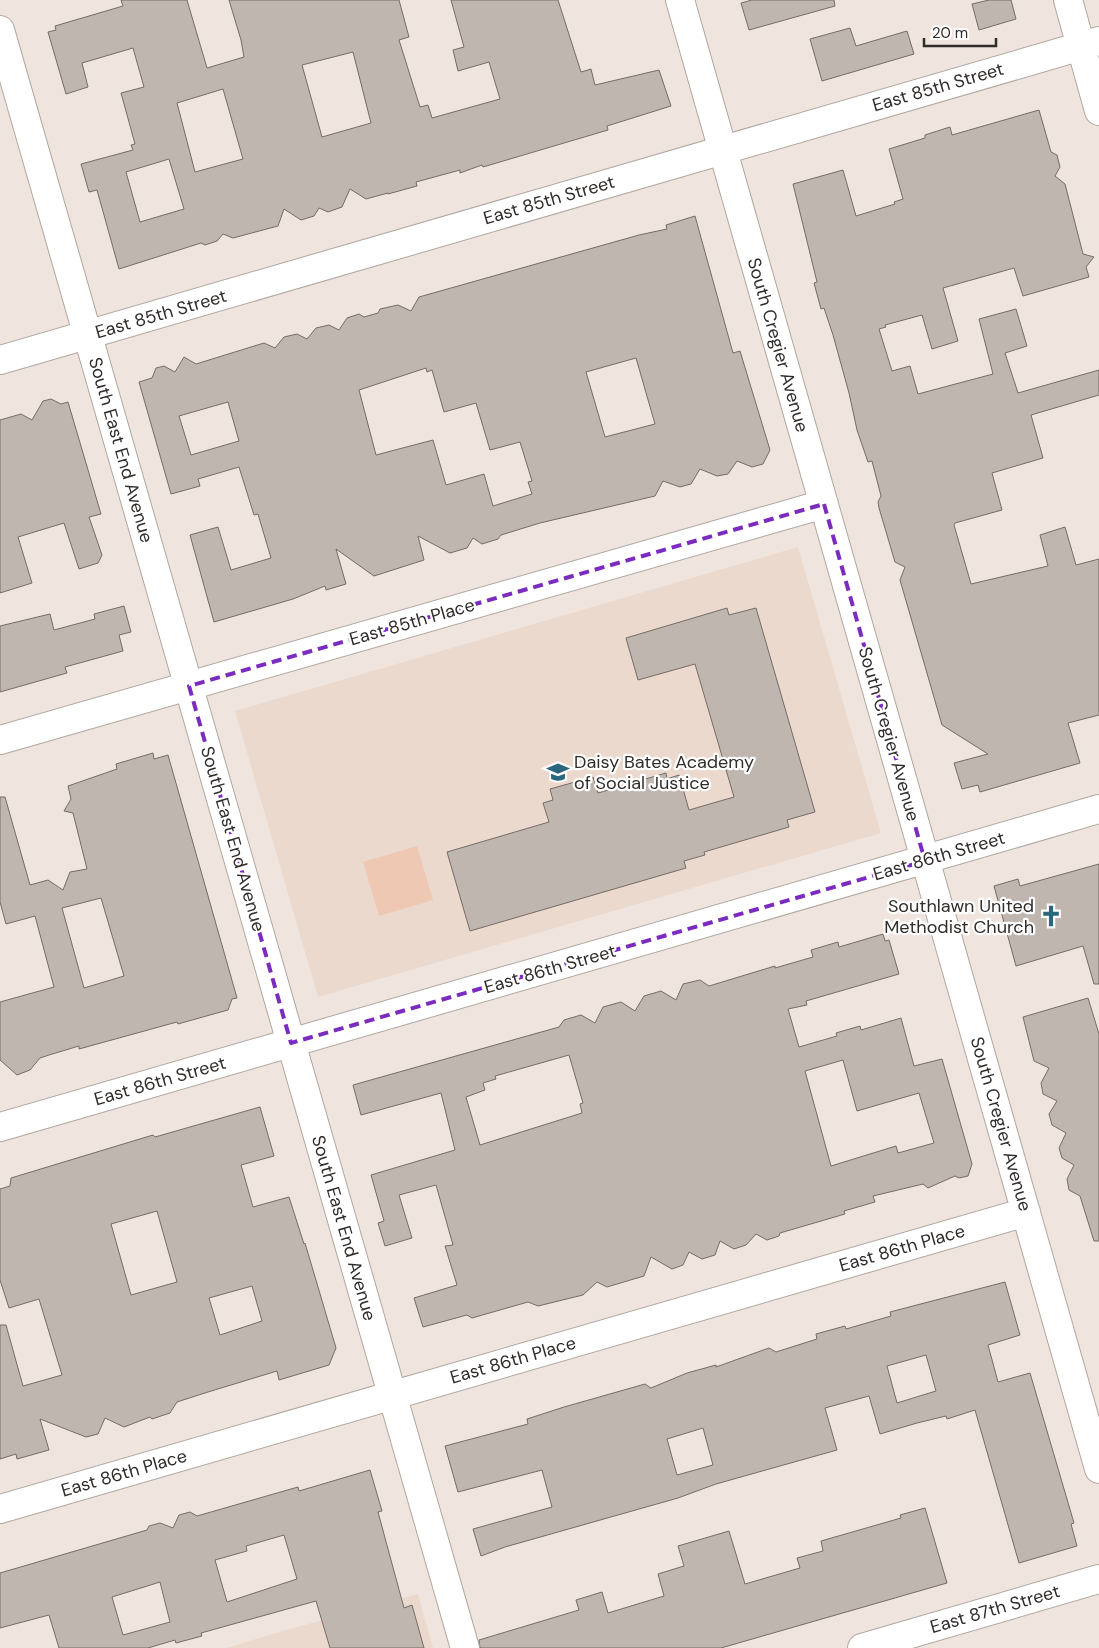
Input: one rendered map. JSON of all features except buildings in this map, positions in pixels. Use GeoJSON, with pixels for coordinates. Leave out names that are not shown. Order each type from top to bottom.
{"type":"FeatureCollection","features":[{"type":"Feature","properties":{"kind":"street","name":"South Cregier Avenue"},"geometry":{"type":"LineString","coordinates":[[680,0],[1099,1468]]}},
{"type":"Feature","properties":{"kind":"street"},"geometry":{"type":"LineString","coordinates":[[1068,0],[1090,44],[1099,111]]}},
{"type":"Feature","properties":{"kind":"street","name":"South East End Avenue"},"geometry":{"type":"LineString","coordinates":[[0,30],[465,1648]]}},
{"type":"Feature","properties":{"kind":"street","name":"East 85th Street"},"geometry":{"type":"LineString","coordinates":[[0,360],[1090,44]]}},
{"type":"Feature","properties":{"kind":"street","name":"East 85th Place"},"geometry":{"type":"LineString","coordinates":[[0,740],[824,504]]}},
{"type":"Feature","properties":{"kind":"street","name":"East 86th Street"},"geometry":{"type":"LineString","coordinates":[[0,1128],[1099,809]]}},
{"type":"Feature","properties":{"kind":"street","name":"East 86th Place"},"geometry":{"type":"LineString","coordinates":[[0,1509],[1026,1212]]}},
{"type":"Feature","properties":{"kind":"street","name":"East 87th Street"},"geometry":{"type":"LineString","coordinates":[[862,1648],[1099,1579]]}},
{"type":"Feature","properties":{"kind":"highlighted area"},"geometry":{"type":"Polygon","coordinates":[[[824,504],[925,861],[291,1043],[189,686],[824,504]]]}},
{"type":"Feature","properties":{"kind":"shaded area","name":"Daisy Bates Academy of Social Justice"},"geometry":{"type":"Polygon","coordinates":[[[798,547],[881,833],[318,997],[235,711],[798,547]]]}},
{"type":"Feature","properties":{"kind":"shaded area"},"geometry":{"type":"Polygon","coordinates":[[[417,846],[433,900],[379,916],[363,862],[417,846]]]}},
{"type":"Feature","properties":{"kind":"shaded area"},"geometry":{"type":"Polygon","coordinates":[[[418,1594],[433,1648],[226,1648],[279,1632],[418,1594]]]}},
{"type":"Feature","properties":{"kind":"place","name":"Daisy Bates Academy of Social Justice"},"geometry":{"type":"Point","coordinates":[558,772]}},
{"type":"Feature","properties":{"kind":"place","name":"Southlawn United Methodist Church"},"geometry":{"type":"Point","coordinates":[1051,916]}}]}
